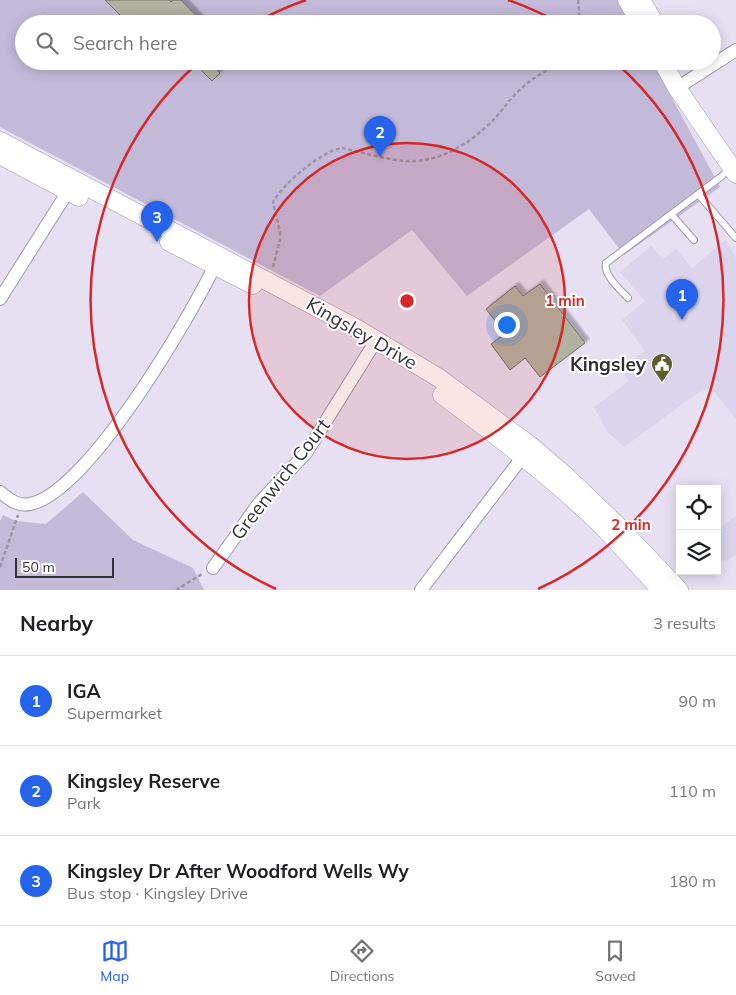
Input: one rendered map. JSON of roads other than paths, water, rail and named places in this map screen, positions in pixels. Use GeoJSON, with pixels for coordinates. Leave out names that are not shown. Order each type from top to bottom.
{"type":"FeatureCollection","features":[{"type":"Feature","properties":{"kind":"main road"},"geometry":{"type":"LineString","coordinates":[[627,0],[636,15]]}},
{"type":"Feature","properties":{"kind":"main road"},"geometry":{"type":"LineString","coordinates":[[641,0],[650,15]]}},
{"type":"Feature","properties":{"kind":"main road"},"geometry":{"type":"LineString","coordinates":[[670,70],[683,85],[734,164]]}},
{"type":"Feature","properties":{"kind":"main road"},"geometry":{"type":"LineString","coordinates":[[679,70],[683,85]]}},
{"type":"Feature","properties":{"kind":"main road","name":"Kingsley Drive"},"geometry":{"type":"LineString","coordinates":[[0,141],[71,186]]}},
{"type":"Feature","properties":{"kind":"main road","name":"Kingsley Drive"},"geometry":{"type":"LineString","coordinates":[[0,155],[71,186],[440,378],[527,451],[602,526],[661,590]]}},
{"type":"Feature","properties":{"kind":"main road","name":"Kingsley Drive"},"geometry":{"type":"LineString","coordinates":[[527,451],[567,477],[611,518],[679,590]]}},
{"type":"Feature","properties":{"kind":"street"},"geometry":{"type":"LineString","coordinates":[[721,60],[736,50]]}},
{"type":"Feature","properties":{"kind":"street"},"geometry":{"type":"LineString","coordinates":[[683,85],[706,70]]}},
{"type":"Feature","properties":{"kind":"street"},"geometry":{"type":"LineString","coordinates":[[0,299],[71,186]]}},
{"type":"Feature","properties":{"kind":"street"},"geometry":{"type":"LineString","coordinates":[[0,492],[11,501],[30,504],[43,500],[63,486],[83,467],[102,444],[170,348],[217,261]]}},
{"type":"Feature","properties":{"kind":"street","name":"Greenwich Court"},"geometry":{"type":"LineString","coordinates":[[213,568],[259,503],[306,453],[374,344]]}},
{"type":"Feature","properties":{"kind":"street"},"geometry":{"type":"LineString","coordinates":[[424,589],[527,451]]}},
{"type":"Feature","properties":{"kind":"lane"},"geometry":{"type":"LineString","coordinates":[[628,298],[607,274],[604,267],[606,262],[722,176],[734,164]]}},
{"type":"Feature","properties":{"kind":"lane"},"geometry":{"type":"LineString","coordinates":[[698,194],[736,238]]}},
{"type":"Feature","properties":{"kind":"lane"},"geometry":{"type":"LineString","coordinates":[[671,214],[694,240]]}},
{"type":"Feature","properties":{"kind":"place","name":"Kingsley Reserve"},"geometry":{"type":"Point","coordinates":[380,157]}},
{"type":"Feature","properties":{"kind":"place","name":"Kingsley Dr After Woodford Wells Wy"},"geometry":{"type":"Point","coordinates":[157,242]}},
{"type":"Feature","properties":{"kind":"place","name":"IGA"},"geometry":{"type":"Point","coordinates":[682,320]}},
{"type":"Feature","properties":{"kind":"place","name":"Kingsley"},"geometry":{"type":"Point","coordinates":[662,383]}}]}
